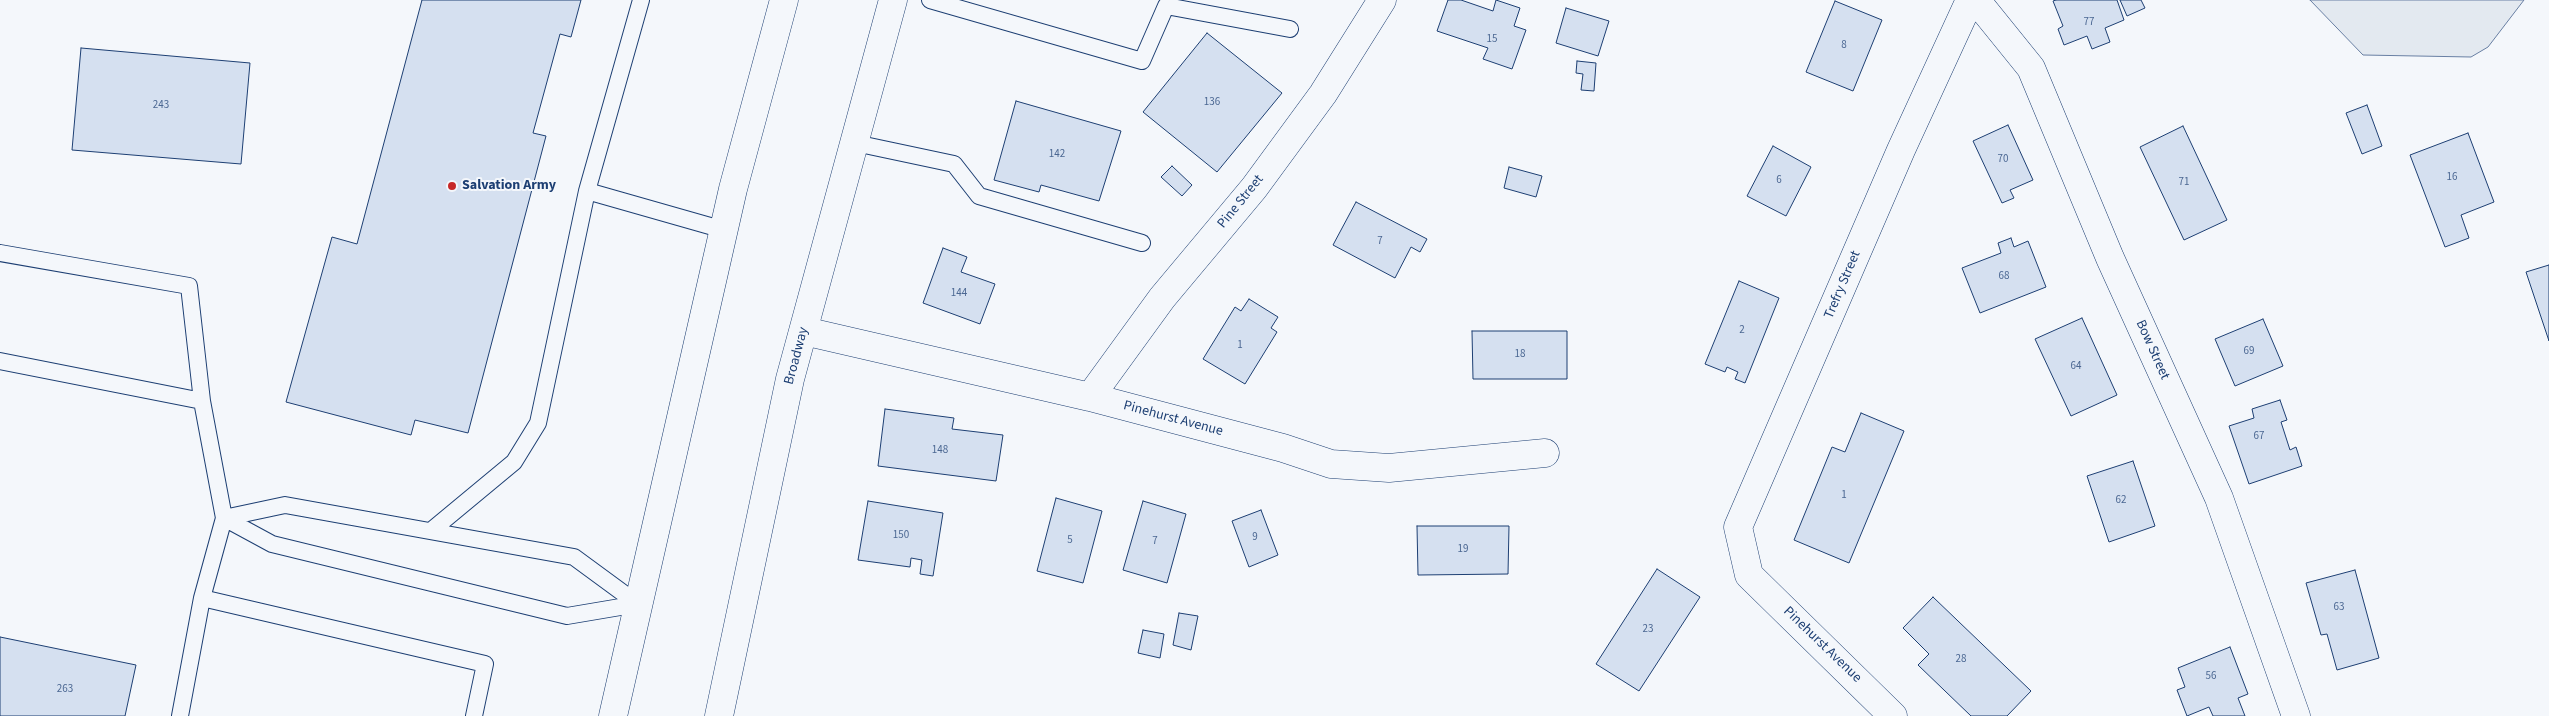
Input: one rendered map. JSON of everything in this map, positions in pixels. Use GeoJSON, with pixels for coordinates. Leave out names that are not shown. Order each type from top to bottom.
{"type":"FeatureCollection","features":[{"type":"Feature","properties":{"kind":"main road"},"geometry":{"type":"LineString","coordinates":[[613,716],[724,230],[784,0]]}},
{"type":"Feature","properties":{"kind":"main road","name":"Broadway"},"geometry":{"type":"LineString","coordinates":[[719,716],[790,379],[893,0]]}},
{"type":"Feature","properties":{"kind":"main road","name":"Pine Street"},"geometry":{"type":"LineString","coordinates":[[1090,397],[1162,298],[1254,188],[1324,94],[1382,0]]}},
{"type":"Feature","properties":{"kind":"main road","name":"Trefry Street"},"geometry":{"type":"LineString","coordinates":[[1749,575],[1738,527],[1901,150],[1970,0]]}},
{"type":"Feature","properties":{"kind":"main road","name":"Bow Street"},"geometry":{"type":"LineString","coordinates":[[1976,0],[2031,68],[2110,258],[2220,498],[2296,716]]}},
{"type":"Feature","properties":{"kind":"main road","name":"Pinehurst Avenue"},"geometry":{"type":"LineString","coordinates":[[804,331],[1090,397],[1283,448],[1331,464],[1388,468],[1545,453]]}},
{"type":"Feature","properties":{"kind":"main road","name":"Pinehurst Avenue"},"geometry":{"type":"LineString","coordinates":[[1749,575],[1893,716]]}},
{"type":"Feature","properties":{"kind":"lane"},"geometry":{"type":"LineString","coordinates":[[432,530],[514,462],[538,423],[587,191],[641,0]]}},
{"type":"Feature","properties":{"kind":"lane"},"geometry":{"type":"LineString","coordinates":[[930,0],[1142,61],[1166,6],[1290,29]]}},
{"type":"Feature","properties":{"kind":"lane"},"geometry":{"type":"LineString","coordinates":[[855,143],[954,164],[979,196],[1142,243]]}},
{"type":"Feature","properties":{"kind":"lane"},"geometry":{"type":"LineString","coordinates":[[587,191],[724,230]]}},
{"type":"Feature","properties":{"kind":"lane"},"geometry":{"type":"LineString","coordinates":[[0,253],[189,286],[202,401],[224,518],[202,598],[180,716]]}},
{"type":"Feature","properties":{"kind":"lane"},"geometry":{"type":"LineString","coordinates":[[0,360],[202,401]]}},
{"type":"Feature","properties":{"kind":"lane"},"geometry":{"type":"LineString","coordinates":[[224,518],[284,505],[432,530],[574,557],[638,604]]}},
{"type":"Feature","properties":{"kind":"lane"},"geometry":{"type":"LineString","coordinates":[[224,518],[272,544],[566,616],[638,604]]}},
{"type":"Feature","properties":{"kind":"lane"},"geometry":{"type":"LineString","coordinates":[[202,598],[485,664],[474,716]]}},
{"type":"Feature","properties":{"kind":"shaded area"},"geometry":{"type":"Polygon","coordinates":[[[2310,0],[2524,0],[2488,47],[2471,57],[2363,55],[2310,0]]]}},
{"type":"Feature","properties":{"kind":"building","name":"Salvation Army"},"geometry":{"type":"Polygon","coordinates":[[[422,0],[581,0],[571,37],[560,34],[533,133],[546,136],[468,433],[415,420],[411,435],[286,402],[332,237],[357,244],[422,0]]]}},
{"type":"Feature","properties":{"kind":"building"},"geometry":{"type":"Polygon","coordinates":[[[1448,0],[1461,0],[1493,11],[1496,0],[1520,8],[1514,26],[1526,30],[1512,69],[1483,59],[1488,48],[1437,31],[1448,0]]]}},
{"type":"Feature","properties":{"kind":"building"},"geometry":{"type":"Polygon","coordinates":[[[2117,0],[2124,20],[2105,28],[2110,42],[2092,49],[2087,36],[2064,45],[2058,29],[2063,26],[2053,1],[2117,0]]]}},
{"type":"Feature","properties":{"kind":"building"},"geometry":{"type":"Polygon","coordinates":[[[2120,0],[2141,0],[2145,8],[2127,16],[2120,0]]]}},
{"type":"Feature","properties":{"kind":"building"},"geometry":{"type":"Polygon","coordinates":[[[1835,1],[1882,20],[1853,91],[1806,72],[1835,1]]]}},
{"type":"Feature","properties":{"kind":"building"},"geometry":{"type":"Polygon","coordinates":[[[1566,8],[1609,21],[1598,56],[1556,43],[1566,8]]]}},
{"type":"Feature","properties":{"kind":"building"},"geometry":{"type":"Polygon","coordinates":[[[1207,33],[1282,93],[1217,172],[1143,112],[1207,33]]]}},
{"type":"Feature","properties":{"kind":"building"},"geometry":{"type":"Polygon","coordinates":[[[81,48],[250,63],[241,164],[72,150],[81,48]]]}},
{"type":"Feature","properties":{"kind":"building"},"geometry":{"type":"Polygon","coordinates":[[[1577,61],[1596,63],[1594,91],[1581,90],[1583,74],[1576,73],[1577,61]]]}},
{"type":"Feature","properties":{"kind":"building"},"geometry":{"type":"Polygon","coordinates":[[[1016,101],[1121,131],[1099,201],[1041,185],[1039,192],[994,180],[1016,101]]]}},
{"type":"Feature","properties":{"kind":"building"},"geometry":{"type":"Polygon","coordinates":[[[2367,105],[2382,146],[2362,154],[2346,113],[2367,105]]]}},
{"type":"Feature","properties":{"kind":"building"},"geometry":{"type":"Polygon","coordinates":[[[2008,125],[2033,180],[2010,190],[2014,198],[2002,203],[1973,141],[2008,125]]]}},
{"type":"Feature","properties":{"kind":"building"},"geometry":{"type":"Polygon","coordinates":[[[2183,126],[2227,220],[2184,240],[2140,147],[2183,126]]]}},
{"type":"Feature","properties":{"kind":"building"},"geometry":{"type":"Polygon","coordinates":[[[2468,133],[2494,202],[2461,215],[2469,238],[2445,247],[2410,155],[2468,133]]]}},
{"type":"Feature","properties":{"kind":"building"},"geometry":{"type":"Polygon","coordinates":[[[1773,146],[1811,167],[1786,216],[1747,196],[1773,146]]]}},
{"type":"Feature","properties":{"kind":"building"},"geometry":{"type":"Polygon","coordinates":[[[1172,166],[1192,185],[1182,196],[1161,177],[1172,166]]]}},
{"type":"Feature","properties":{"kind":"building"},"geometry":{"type":"Polygon","coordinates":[[[1509,167],[1542,176],[1536,197],[1504,188],[1509,167]]]}},
{"type":"Feature","properties":{"kind":"building"},"geometry":{"type":"Polygon","coordinates":[[[1356,202],[1427,239],[1420,252],[1411,247],[1395,278],[1333,245],[1356,202]]]}},
{"type":"Feature","properties":{"kind":"building"},"geometry":{"type":"Polygon","coordinates":[[[2011,238],[2014,247],[2028,241],[2046,287],[1980,313],[1962,268],[2001,253],[1998,243],[2011,238]]]}},
{"type":"Feature","properties":{"kind":"building"},"geometry":{"type":"Polygon","coordinates":[[[943,248],[967,257],[961,272],[995,284],[980,324],[923,303],[943,248]]]}},
{"type":"Feature","properties":{"kind":"building"},"geometry":{"type":"Polygon","coordinates":[[[2549,265],[2549,341],[2526,272],[2549,265]]]}},
{"type":"Feature","properties":{"kind":"building"},"geometry":{"type":"Polygon","coordinates":[[[1739,281],[1779,298],[1745,383],[1735,379],[1738,372],[1727,367],[1725,372],[1705,364],[1739,281]]]}},
{"type":"Feature","properties":{"kind":"building"},"geometry":{"type":"Polygon","coordinates":[[[1249,299],[1278,317],[1271,328],[1277,332],[1245,384],[1203,359],[1235,307],[1241,311],[1249,299]]]}},
{"type":"Feature","properties":{"kind":"building"},"geometry":{"type":"Polygon","coordinates":[[[2082,318],[2117,395],[2071,416],[2035,339],[2082,318]]]}},
{"type":"Feature","properties":{"kind":"building"},"geometry":{"type":"Polygon","coordinates":[[[2263,319],[2283,366],[2235,386],[2215,339],[2263,319]]]}},
{"type":"Feature","properties":{"kind":"building"},"geometry":{"type":"Polygon","coordinates":[[[1472,331],[1567,331],[1567,379],[1473,379],[1472,331]]]}},
{"type":"Feature","properties":{"kind":"building"},"geometry":{"type":"Polygon","coordinates":[[[2280,400],[2287,420],[2281,422],[2290,450],[2296,447],[2302,466],[2249,484],[2229,426],[2254,418],[2252,409],[2280,400]]]}},
{"type":"Feature","properties":{"kind":"building"},"geometry":{"type":"Polygon","coordinates":[[[885,409],[954,418],[952,429],[1003,435],[996,481],[878,466],[885,409]]]}},
{"type":"Feature","properties":{"kind":"building"},"geometry":{"type":"Polygon","coordinates":[[[1861,413],[1904,431],[1849,563],[1794,540],[1832,447],[1845,452],[1861,413]]]}},
{"type":"Feature","properties":{"kind":"building"},"geometry":{"type":"Polygon","coordinates":[[[2133,461],[2155,526],[2109,542],[2087,476],[2133,461]]]}},
{"type":"Feature","properties":{"kind":"building"},"geometry":{"type":"Polygon","coordinates":[[[1056,498],[1102,511],[1083,583],[1037,571],[1056,498]]]}},
{"type":"Feature","properties":{"kind":"building"},"geometry":{"type":"Polygon","coordinates":[[[868,501],[943,513],[933,576],[920,574],[922,560],[911,558],[910,567],[858,560],[868,501]]]}},
{"type":"Feature","properties":{"kind":"building"},"geometry":{"type":"Polygon","coordinates":[[[1143,501],[1186,514],[1167,583],[1123,570],[1143,501]]]}},
{"type":"Feature","properties":{"kind":"building"},"geometry":{"type":"Polygon","coordinates":[[[1261,510],[1278,555],[1249,567],[1232,521],[1261,510]]]}},
{"type":"Feature","properties":{"kind":"building"},"geometry":{"type":"Polygon","coordinates":[[[1417,526],[1509,526],[1508,574],[1418,575],[1417,526]]]}},
{"type":"Feature","properties":{"kind":"building"},"geometry":{"type":"Polygon","coordinates":[[[1657,569],[1700,597],[1639,691],[1596,664],[1657,569]]]}},
{"type":"Feature","properties":{"kind":"building"},"geometry":{"type":"Polygon","coordinates":[[[2355,570],[2379,658],[2337,670],[2327,634],[2321,635],[2306,583],[2355,570]]]}},
{"type":"Feature","properties":{"kind":"building"},"geometry":{"type":"Polygon","coordinates":[[[1933,597],[2031,691],[2007,716],[1971,716],[1918,665],[1929,654],[1903,628],[1933,597]]]}},
{"type":"Feature","properties":{"kind":"building"},"geometry":{"type":"Polygon","coordinates":[[[1179,613],[1198,616],[1191,650],[1173,645],[1179,613]]]}},
{"type":"Feature","properties":{"kind":"building"},"geometry":{"type":"Polygon","coordinates":[[[1143,630],[1164,634],[1160,658],[1138,653],[1143,630]]]}},
{"type":"Feature","properties":{"kind":"building"},"geometry":{"type":"Polygon","coordinates":[[[0,637],[136,665],[125,716],[0,716],[0,637]]]}},
{"type":"Feature","properties":{"kind":"building"},"geometry":{"type":"Polygon","coordinates":[[[2230,647],[2248,694],[2238,698],[2245,716],[2213,716],[2209,707],[2187,716],[2177,690],[2185,687],[2178,668],[2230,647]]]}},
{"type":"Feature","properties":{"kind":"place","name":"Salvation Army"},"geometry":{"type":"Point","coordinates":[452,186]}}]}
